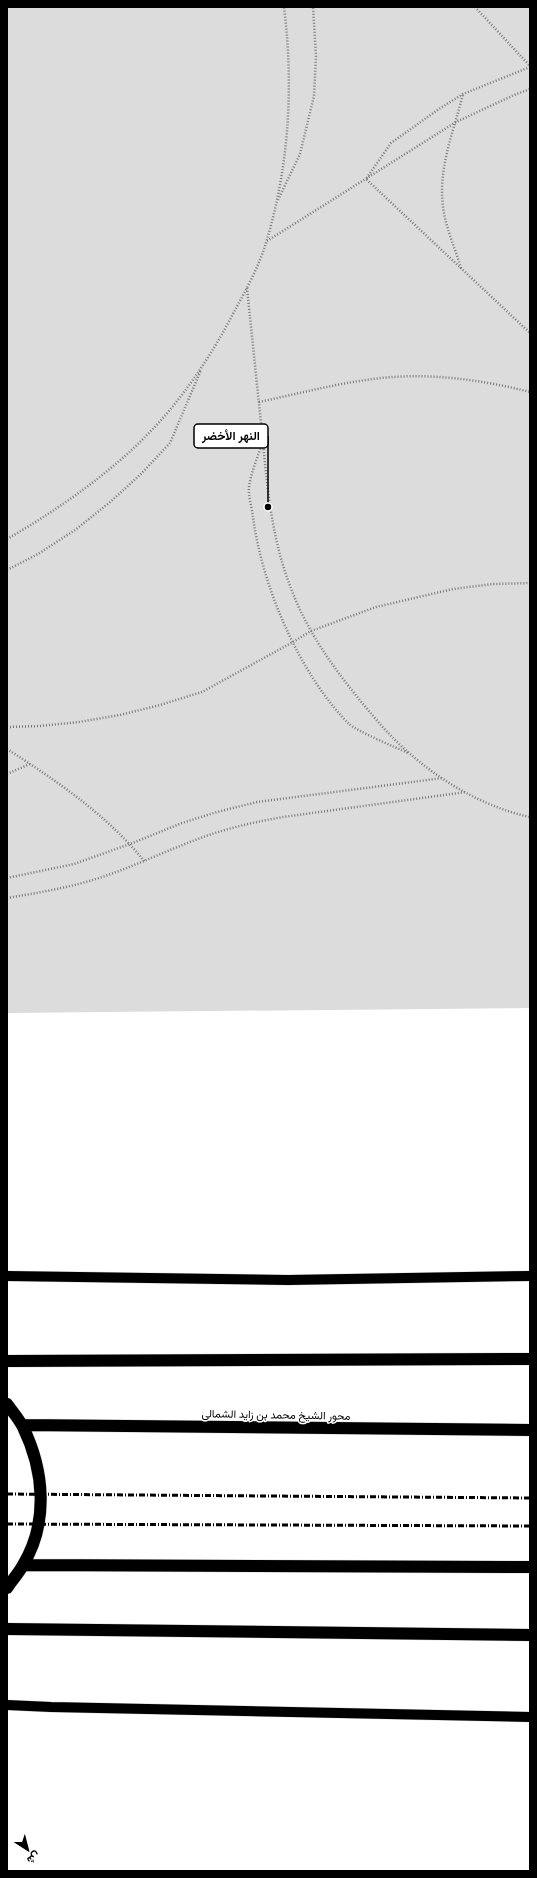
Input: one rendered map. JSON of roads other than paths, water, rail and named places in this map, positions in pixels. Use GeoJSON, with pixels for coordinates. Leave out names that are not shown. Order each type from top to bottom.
{"type":"FeatureCollection","features":[{"type":"Feature","properties":{"kind":"highway"},"geometry":{"type":"LineString","coordinates":[[7,1361],[530,1359]]}},
{"type":"Feature","properties":{"kind":"highway"},"geometry":{"type":"LineString","coordinates":[[7,1404],[22,1425],[36,1459],[42,1495],[37,1531],[24,1565],[7,1588]]}},
{"type":"Feature","properties":{"kind":"highway","name":"محور الشيخ محمد بن زايد الشمالى"},"geometry":{"type":"LineString","coordinates":[[22,1425],[530,1430]]}},
{"type":"Feature","properties":{"kind":"highway"},"geometry":{"type":"LineString","coordinates":[[24,1565],[530,1567]]}},
{"type":"Feature","properties":{"kind":"highway"},"geometry":{"type":"LineString","coordinates":[[7,1629],[530,1635]]}},
{"type":"Feature","properties":{"kind":"main road"},"geometry":{"type":"LineString","coordinates":[[7,1276],[288,1280],[530,1276]]}},
{"type":"Feature","properties":{"kind":"main road"},"geometry":{"type":"LineString","coordinates":[[7,1704],[59,1707],[530,1717]]}},
{"type":"Feature","properties":{"kind":"railway"},"geometry":{"type":"LineString","coordinates":[[7,1494],[530,1498]]}},
{"type":"Feature","properties":{"kind":"railway"},"geometry":{"type":"LineString","coordinates":[[7,1524],[530,1526]]}},
{"type":"Feature","properties":{"kind":"place","name":"النهر الأخضر"},"geometry":{"type":"Point","coordinates":[268,507]}}]}
